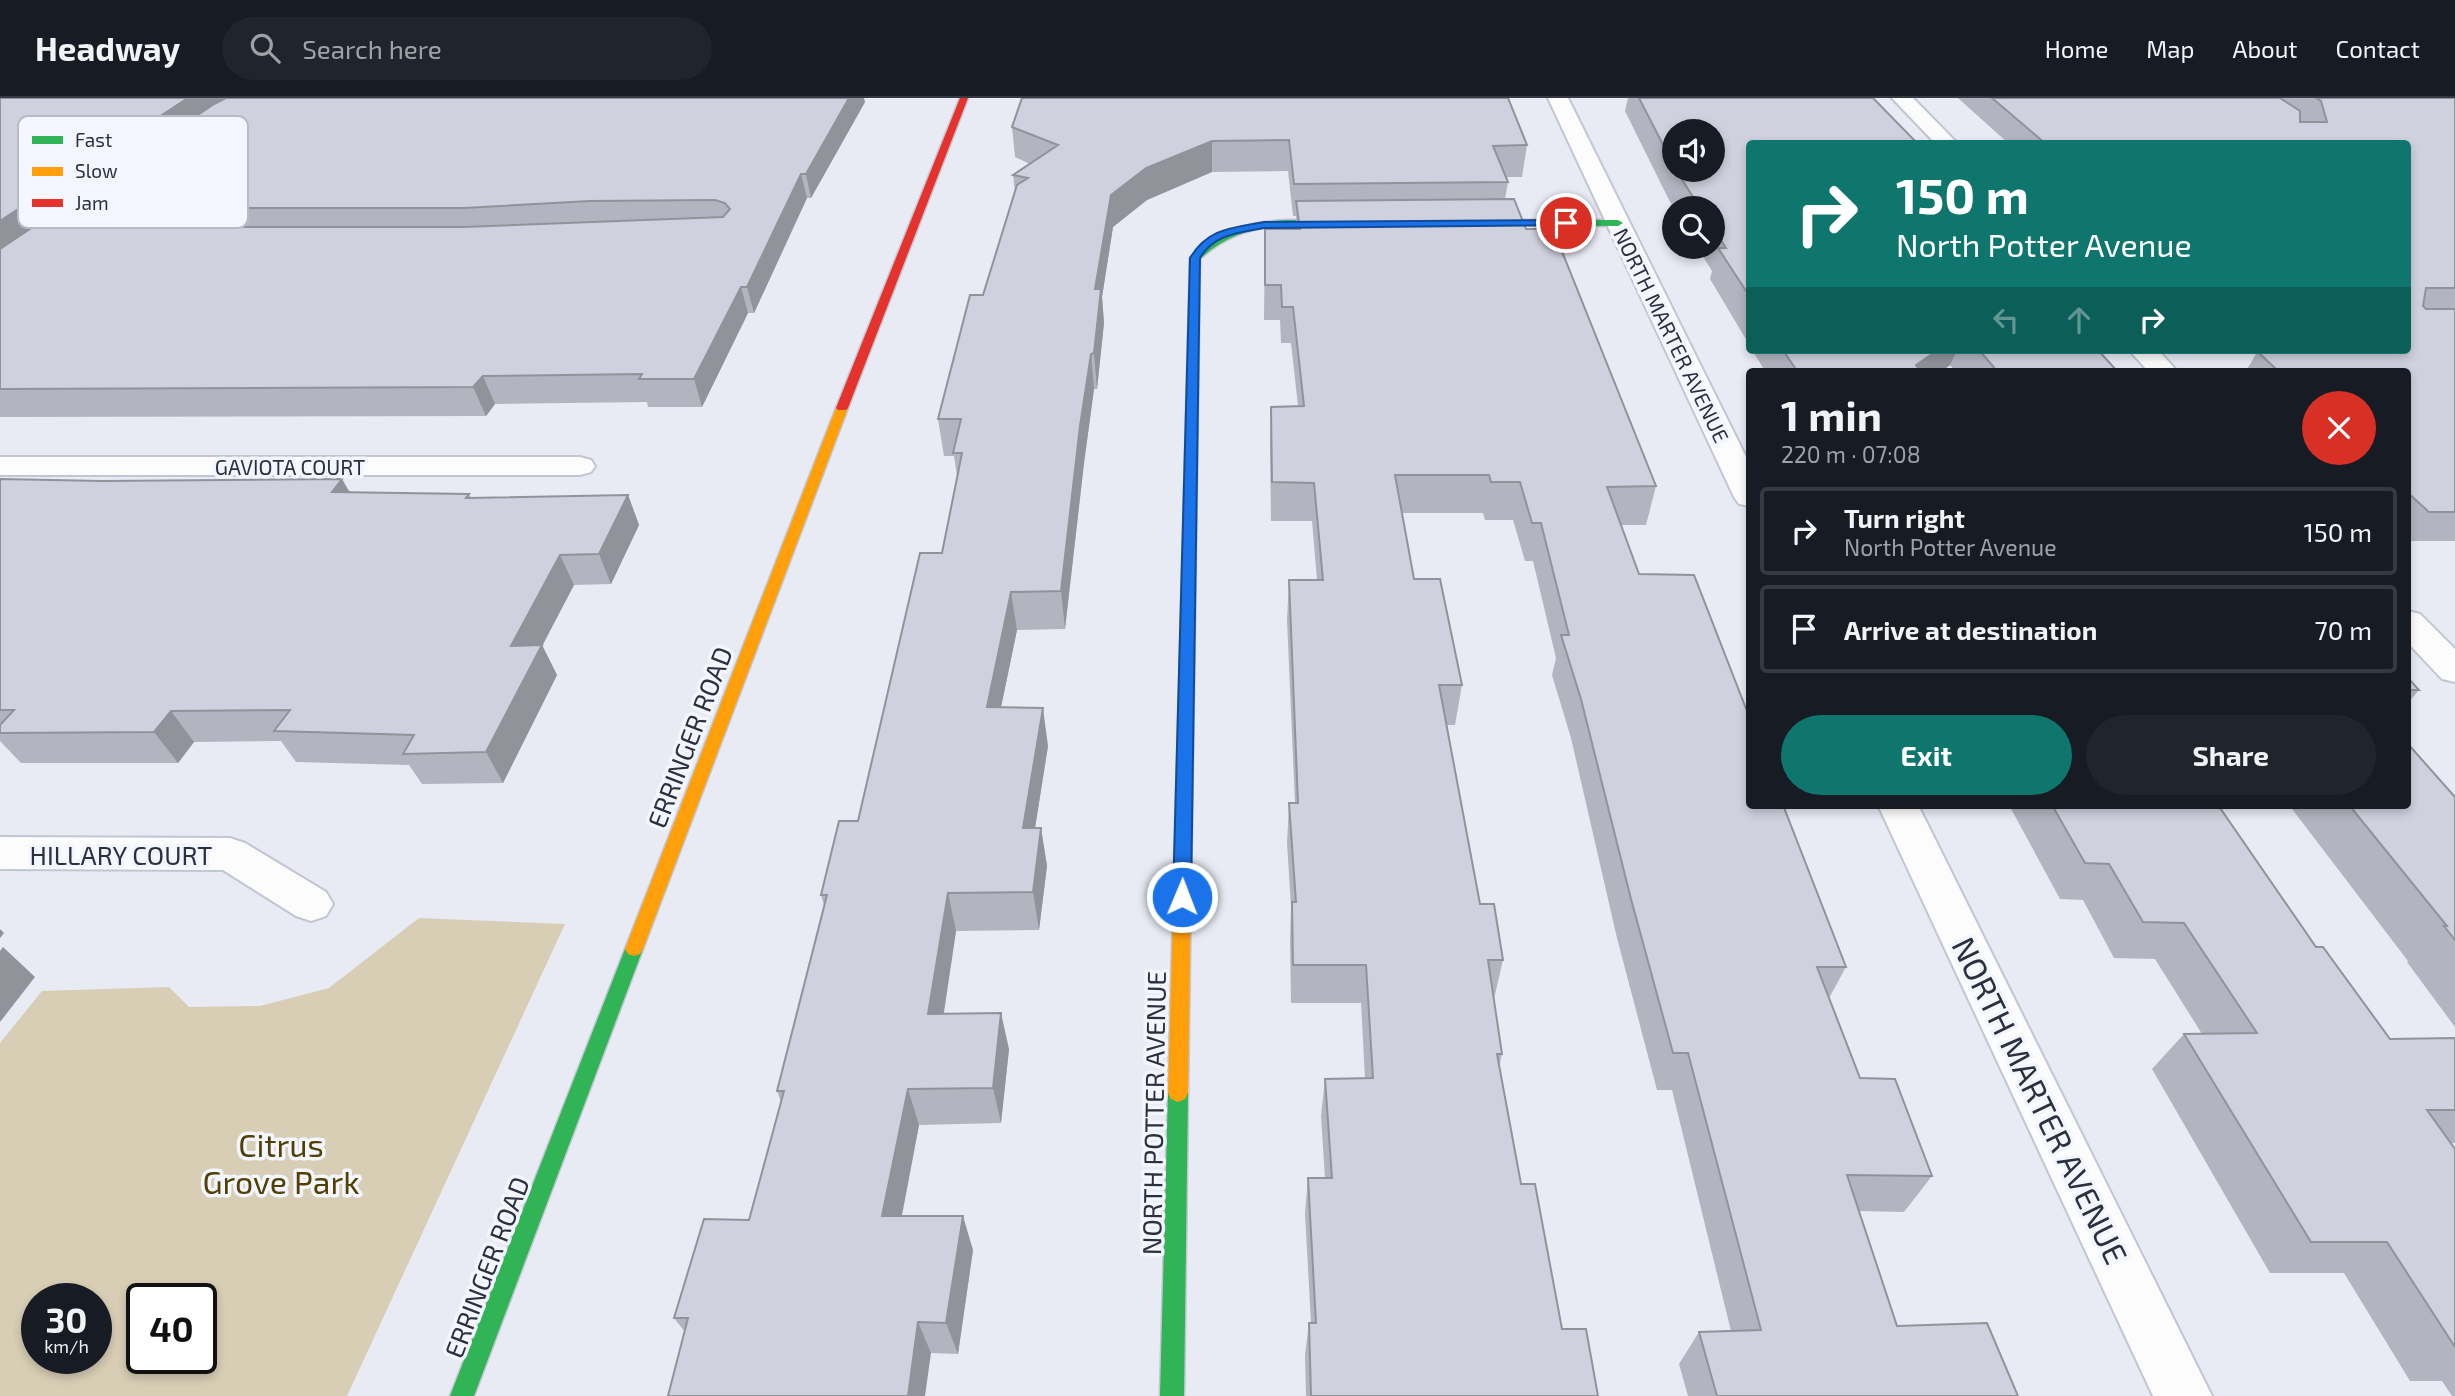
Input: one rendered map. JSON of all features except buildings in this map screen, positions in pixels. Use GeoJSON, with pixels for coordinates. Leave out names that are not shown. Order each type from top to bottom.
{"type":"FeatureCollection","features":[{"type":"Feature","properties":{"kind":"main road","name":"ERRINGER ROAD"},"geometry":{"type":"LineString","coordinates":[[462,1396],[914,220],[964,98]]}},
{"type":"Feature","properties":{"kind":"main road"},"geometry":{"type":"LineString","coordinates":[[1455,223],[1618,223]]}},
{"type":"Feature","properties":{"kind":"main road","name":"NORTH POTTER AVENUE"},"geometry":{"type":"LineString","coordinates":[[1172,1396],[1195,258],[1203,244],[1222,233],[1248,226],[1361,224]]}},
{"type":"Feature","properties":{"kind":"street","name":"NORTH MARTER AVENUE"},"geometry":{"type":"LineString","coordinates":[[1558,98],[1746,489]]}},
{"type":"Feature","properties":{"kind":"street"},"geometry":{"type":"LineString","coordinates":[[1902,98],[1944,140]]}},
{"type":"Feature","properties":{"kind":"street"},"geometry":{"type":"LineString","coordinates":[[2147,354],[2160,368]]}},
{"type":"Feature","properties":{"kind":"street","name":"GAVIOTA COURT"},"geometry":{"type":"LineString","coordinates":[[0,466],[580,466]]}},
{"type":"Feature","properties":{"kind":"street"},"geometry":{"type":"LineString","coordinates":[[2413,627],[2455,632]]}},
{"type":"Feature","properties":{"kind":"street"},"geometry":{"type":"LineString","coordinates":[[2413,627],[2455,670]]}},
{"type":"Feature","properties":{"kind":"street","name":"NORTH MARTER AVENUE"},"geometry":{"type":"LineString","coordinates":[[1900,809],[2183,1396]]}},
{"type":"Feature","properties":{"kind":"street","name":"HILLARY COURT"},"geometry":{"type":"LineString","coordinates":[[0,853],[230,854],[311,904]]}},
{"type":"Feature","properties":{"kind":"green space","name":"Citrus Grove Park"},"geometry":{"type":"Polygon","coordinates":[[[419,918],[565,924],[347,1396],[0,1396],[0,1043],[42,991],[169,987],[189,1007],[260,1006],[329,988],[419,918]]]}},
{"type":"Feature","properties":{"kind":"traffic: fast"},"geometry":{"type":"LineString","coordinates":[[1188,616],[1195,258],[1211,244],[1247,227],[1287,222],[1349,224]]}},
{"type":"Feature","properties":{"kind":"traffic: fast"},"geometry":{"type":"LineString","coordinates":[[1472,223],[1618,223]]}},
{"type":"Feature","properties":{"kind":"traffic: fast"},"geometry":{"type":"LineString","coordinates":[[462,1396],[634,949]]}},
{"type":"Feature","properties":{"kind":"traffic: fast"},"geometry":{"type":"LineString","coordinates":[[1172,1396],[1178,1093]]}},
{"type":"Feature","properties":{"kind":"traffic: slow"},"geometry":{"type":"LineString","coordinates":[[634,949],[842,408]]}},
{"type":"Feature","properties":{"kind":"traffic: slow"},"geometry":{"type":"LineString","coordinates":[[1178,1093],[1188,616]]}},
{"type":"Feature","properties":{"kind":"traffic: jam"},"geometry":{"type":"LineString","coordinates":[[842,408],[964,98]]}},
{"type":"Feature","properties":{"kind":"route"},"geometry":{"type":"LineString","coordinates":[[1182,897],[1195,258],[1203,244],[1222,233],[1248,226],[1566,223]]}}]}
